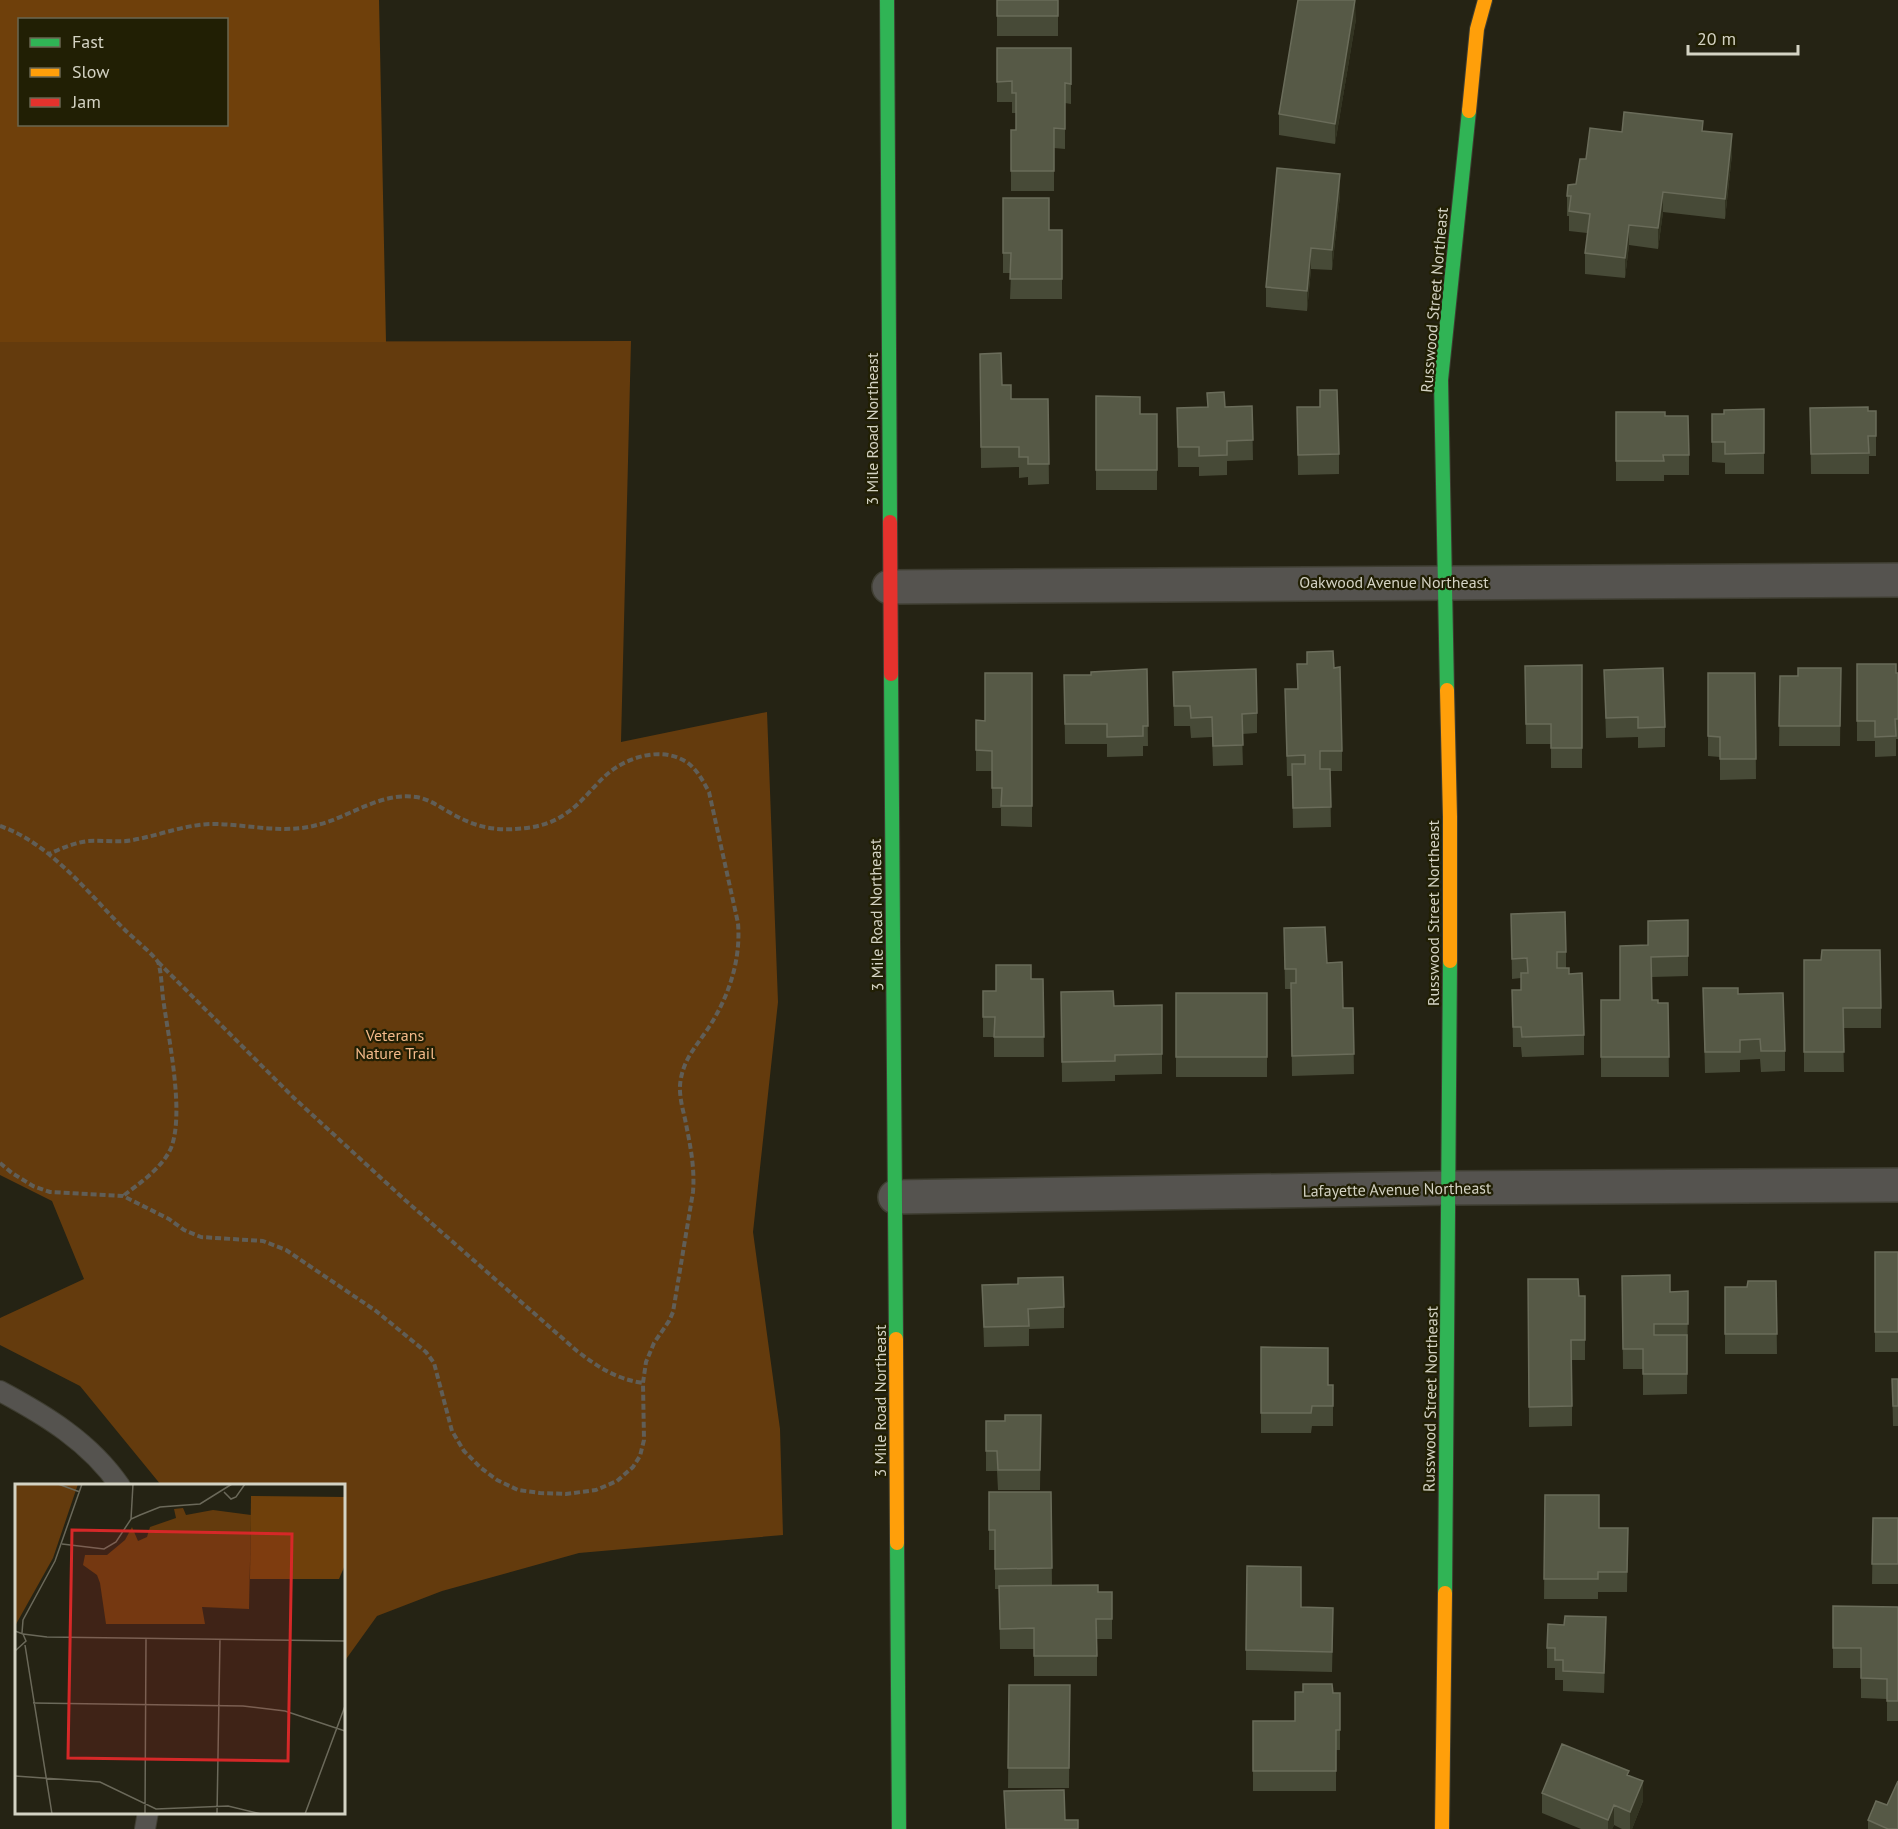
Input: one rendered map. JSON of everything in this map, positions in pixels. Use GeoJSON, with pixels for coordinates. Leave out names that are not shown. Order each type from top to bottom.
{"type":"FeatureCollection","features":[{"type":"Feature","properties":{"kind":"main road","name":"3 Mile Road Northeast"},"geometry":{"type":"LineString","coordinates":[[887,0],[889,586],[896,1197],[898,1829]]}},
{"type":"Feature","properties":{"kind":"main road","name":"Russwood Street Northeast"},"geometry":{"type":"LineString","coordinates":[[1442,1829],[1449,1188],[1450,817],[1447,582],[1441,380],[1477,29],[1485,0]]}},
{"type":"Feature","properties":{"kind":"street","name":"Oakwood Avenue Northeast"},"geometry":{"type":"LineString","coordinates":[[889,586],[1898,580]]}},
{"type":"Feature","properties":{"kind":"street","name":"Lafayette Avenue Northeast"},"geometry":{"type":"LineString","coordinates":[[896,1197],[1449,1188],[1898,1185]]}},
{"type":"Feature","properties":{"kind":"lane"},"geometry":{"type":"LineString","coordinates":[[0,1391],[35,1409],[76,1438],[119,1484]]}},
{"type":"Feature","properties":{"kind":"lane"},"geometry":{"type":"LineString","coordinates":[[145,1829],[148,1814]]}},
{"type":"Feature","properties":{"kind":"path"},"geometry":{"type":"LineString","coordinates":[[0,1163],[33,1186],[50,1192],[123,1196],[201,1237],[263,1241],[286,1250],[376,1311],[426,1352],[434,1363],[449,1422],[464,1450],[480,1468],[497,1480],[518,1490],[566,1494],[596,1490],[617,1481],[633,1467],[640,1456],[644,1440],[643,1383],[646,1362],[654,1343],[673,1312],[693,1192],[693,1159],[680,1081],[684,1064],[709,1028],[729,987],[738,957],[740,939],[709,792],[700,775],[687,763],[673,756],[654,754],[637,757],[619,765],[605,776],[578,805],[563,816],[531,828],[490,828],[469,822],[432,801],[415,797],[395,797],[374,802],[318,825],[301,829],[282,830],[205,824],[130,840],[89,841],[70,845],[49,854]]}},
{"type":"Feature","properties":{"kind":"path"},"geometry":{"type":"LineString","coordinates":[[0,826],[28,838],[49,854],[311,1113],[405,1200],[577,1351],[597,1367],[613,1375],[643,1383]]}},
{"type":"Feature","properties":{"kind":"path"},"geometry":{"type":"LineString","coordinates":[[123,1196],[159,1165],[170,1149],[176,1128],[176,1105],[158,962]]}},
{"type":"Feature","properties":{"kind":"green space","name":"Veterans Nature Trail"},"geometry":{"type":"Polygon","coordinates":[[[631,341],[621,742],[767,712],[778,1002],[753,1232],[780,1429],[783,1535],[579,1553],[442,1591],[377,1616],[345,1661],[345,1484],[160,1484],[80,1386],[0,1345],[0,1318],[84,1279],[52,1201],[0,1175],[0,342],[631,341]]]}},
{"type":"Feature","properties":{"kind":"shaded area"},"geometry":{"type":"Polygon","coordinates":[[[0,0],[379,0],[386,342],[0,342],[0,0]]]}},
{"type":"Feature","properties":{"kind":"building"},"geometry":{"type":"Polygon","coordinates":[[[997,0],[1058,0],[1058,16],[997,16],[997,0]]]}},
{"type":"Feature","properties":{"kind":"building"},"geometry":{"type":"Polygon","coordinates":[[[1298,0],[1355,0],[1335,124],[1279,114],[1298,0]]]}},
{"type":"Feature","properties":{"kind":"building"},"geometry":{"type":"Polygon","coordinates":[[[997,48],[1071,48],[1071,84],[1065,83],[1065,129],[1054,128],[1054,171],[1011,171],[1011,130],[1016,130],[1016,93],[1012,93],[1012,81],[997,82],[997,48]]]}},
{"type":"Feature","properties":{"kind":"building"},"geometry":{"type":"Polygon","coordinates":[[[1624,112],[1703,121],[1702,131],[1732,134],[1725,199],[1663,192],[1658,228],[1629,225],[1625,258],[1585,253],[1590,214],[1569,211],[1571,196],[1567,196],[1568,185],[1576,184],[1580,159],[1586,159],[1590,128],[1622,132],[1624,112]]]}},
{"type":"Feature","properties":{"kind":"building"},"geometry":{"type":"Polygon","coordinates":[[[1277,168],[1340,174],[1332,250],[1311,248],[1307,291],[1266,287],[1277,168]]]}},
{"type":"Feature","properties":{"kind":"building"},"geometry":{"type":"Polygon","coordinates":[[[1003,198],[1049,198],[1049,230],[1062,230],[1062,279],[1010,279],[1011,253],[1003,253],[1003,198]]]}},
{"type":"Feature","properties":{"kind":"building"},"geometry":{"type":"Polygon","coordinates":[[[1001,353],[1002,385],[1011,385],[1011,399],[1048,399],[1049,464],[1028,464],[1028,457],[1019,457],[1019,447],[981,447],[980,354],[1001,353]]]}},
{"type":"Feature","properties":{"kind":"building"},"geometry":{"type":"Polygon","coordinates":[[[1320,390],[1337,390],[1339,454],[1298,455],[1297,407],[1320,407],[1320,390]]]}},
{"type":"Feature","properties":{"kind":"building"},"geometry":{"type":"Polygon","coordinates":[[[1224,392],[1225,407],[1252,406],[1253,440],[1227,441],[1227,455],[1199,456],[1199,447],[1178,447],[1177,408],[1208,407],[1207,393],[1224,392]]]}},
{"type":"Feature","properties":{"kind":"building"},"geometry":{"type":"Polygon","coordinates":[[[1096,396],[1140,397],[1140,414],[1157,414],[1157,470],[1096,470],[1096,396]]]}},
{"type":"Feature","properties":{"kind":"building"},"geometry":{"type":"Polygon","coordinates":[[[1868,407],[1868,411],[1876,411],[1876,436],[1868,436],[1869,453],[1811,454],[1810,408],[1868,407]]]}},
{"type":"Feature","properties":{"kind":"building"},"geometry":{"type":"Polygon","coordinates":[[[1764,409],[1764,453],[1725,454],[1725,442],[1712,442],[1712,414],[1724,414],[1724,410],[1764,409]]]}},
{"type":"Feature","properties":{"kind":"building"},"geometry":{"type":"Polygon","coordinates":[[[1616,412],[1665,412],[1665,416],[1688,416],[1689,455],[1663,455],[1664,461],[1616,461],[1616,412]]]}},
{"type":"Feature","properties":{"kind":"building"},"geometry":{"type":"Polygon","coordinates":[[[1333,651],[1334,668],[1340,667],[1342,751],[1320,751],[1320,769],[1330,769],[1331,807],[1293,808],[1292,764],[1305,764],[1305,755],[1287,756],[1285,689],[1298,689],[1297,664],[1307,664],[1307,652],[1333,651]]]}},
{"type":"Feature","properties":{"kind":"building"},"geometry":{"type":"Polygon","coordinates":[[[1857,664],[1896,664],[1898,719],[1895,719],[1896,736],[1875,737],[1875,721],[1857,721],[1857,664]]]}},
{"type":"Feature","properties":{"kind":"building"},"geometry":{"type":"Polygon","coordinates":[[[1582,665],[1582,748],[1551,748],[1551,724],[1526,724],[1525,666],[1582,665]]]}},
{"type":"Feature","properties":{"kind":"building"},"geometry":{"type":"Polygon","coordinates":[[[1663,668],[1665,727],[1638,728],[1638,717],[1606,718],[1604,670],[1663,668]]]}},
{"type":"Feature","properties":{"kind":"building"},"geometry":{"type":"Polygon","coordinates":[[[1798,668],[1841,668],[1840,726],[1779,726],[1780,676],[1798,676],[1798,668]]]}},
{"type":"Feature","properties":{"kind":"building"},"geometry":{"type":"Polygon","coordinates":[[[1147,669],[1148,726],[1143,726],[1143,736],[1107,737],[1107,724],[1065,724],[1064,675],[1091,675],[1091,672],[1147,669]]]}},
{"type":"Feature","properties":{"kind":"building"},"geometry":{"type":"Polygon","coordinates":[[[1256,669],[1257,713],[1242,714],[1243,745],[1213,746],[1212,717],[1191,718],[1190,706],[1174,706],[1173,672],[1256,669]]]}},
{"type":"Feature","properties":{"kind":"building"},"geometry":{"type":"Polygon","coordinates":[[[985,673],[1032,673],[1032,806],[1001,806],[1002,788],[992,788],[992,751],[976,750],[976,720],[985,721],[985,673]]]}},
{"type":"Feature","properties":{"kind":"building"},"geometry":{"type":"Polygon","coordinates":[[[1708,673],[1755,673],[1756,759],[1720,759],[1720,737],[1708,736],[1708,673]]]}},
{"type":"Feature","properties":{"kind":"building"},"geometry":{"type":"Polygon","coordinates":[[[1565,912],[1566,952],[1557,952],[1557,968],[1569,968],[1569,974],[1582,973],[1584,1035],[1522,1037],[1521,1027],[1513,1027],[1512,990],[1521,990],[1521,973],[1528,973],[1527,958],[1512,959],[1511,914],[1565,912]]]}},
{"type":"Feature","properties":{"kind":"building"},"geometry":{"type":"Polygon","coordinates":[[[1688,920],[1688,956],[1651,957],[1652,1000],[1658,1000],[1658,1003],[1668,1003],[1669,1057],[1601,1057],[1601,1000],[1620,1000],[1620,946],[1648,945],[1648,921],[1688,920]]]}},
{"type":"Feature","properties":{"kind":"building"},"geometry":{"type":"Polygon","coordinates":[[[1325,927],[1327,963],[1342,962],[1343,1008],[1353,1008],[1354,1054],[1292,1056],[1291,983],[1296,983],[1296,969],[1285,969],[1284,928],[1325,927]]]}},
{"type":"Feature","properties":{"kind":"building"},"geometry":{"type":"Polygon","coordinates":[[[1822,950],[1880,950],[1881,1008],[1843,1008],[1844,1052],[1804,1052],[1804,960],[1821,960],[1822,950]]]}},
{"type":"Feature","properties":{"kind":"building"},"geometry":{"type":"Polygon","coordinates":[[[996,965],[1031,965],[1031,979],[1043,979],[1044,1037],[994,1037],[995,1017],[983,1017],[983,991],[996,991],[996,965]]]}},
{"type":"Feature","properties":{"kind":"building"},"geometry":{"type":"Polygon","coordinates":[[[1703,988],[1738,988],[1738,994],[1783,993],[1785,1051],[1761,1051],[1760,1039],[1740,1040],[1740,1052],[1705,1052],[1703,988]]]}},
{"type":"Feature","properties":{"kind":"building"},"geometry":{"type":"Polygon","coordinates":[[[1113,991],[1114,1006],[1162,1005],[1162,1054],[1115,1055],[1115,1061],[1062,1062],[1061,992],[1113,991]]]}},
{"type":"Feature","properties":{"kind":"building"},"geometry":{"type":"Polygon","coordinates":[[[1176,993],[1267,993],[1267,1057],[1176,1057],[1176,993]]]}},
{"type":"Feature","properties":{"kind":"building"},"geometry":{"type":"Polygon","coordinates":[[[1875,1252],[1898,1252],[1898,1332],[1875,1332],[1875,1252]]]}},
{"type":"Feature","properties":{"kind":"building"},"geometry":{"type":"Polygon","coordinates":[[[1670,1275],[1670,1292],[1688,1291],[1688,1324],[1654,1324],[1654,1335],[1687,1335],[1687,1374],[1643,1374],[1643,1349],[1623,1349],[1622,1276],[1670,1275]]]}},
{"type":"Feature","properties":{"kind":"building"},"geometry":{"type":"Polygon","coordinates":[[[1063,1277],[1064,1307],[1028,1309],[1029,1326],[984,1327],[982,1285],[1018,1284],[1018,1278],[1063,1277]]]}},
{"type":"Feature","properties":{"kind":"building"},"geometry":{"type":"Polygon","coordinates":[[[1528,1279],[1578,1279],[1579,1296],[1585,1296],[1585,1340],[1571,1340],[1572,1406],[1529,1407],[1528,1279]]]}},
{"type":"Feature","properties":{"kind":"building"},"geometry":{"type":"Polygon","coordinates":[[[1748,1281],[1776,1281],[1777,1334],[1725,1334],[1725,1287],[1747,1287],[1748,1281]]]}},
{"type":"Feature","properties":{"kind":"building"},"geometry":{"type":"Polygon","coordinates":[[[1261,1347],[1328,1348],[1328,1385],[1333,1385],[1333,1406],[1312,1406],[1311,1413],[1261,1413],[1261,1347]]]}},
{"type":"Feature","properties":{"kind":"building"},"geometry":{"type":"Polygon","coordinates":[[[1892,1379],[1898,1379],[1898,1406],[1893,1406],[1892,1379]]]}},
{"type":"Feature","properties":{"kind":"building"},"geometry":{"type":"Polygon","coordinates":[[[1005,1415],[1041,1415],[1040,1470],[998,1470],[997,1451],[986,1451],[986,1421],[1005,1421],[1005,1415]]]}},
{"type":"Feature","properties":{"kind":"building"},"geometry":{"type":"Polygon","coordinates":[[[989,1492],[1051,1492],[1052,1568],[995,1569],[995,1530],[989,1530],[989,1492]]]}},
{"type":"Feature","properties":{"kind":"building"},"geometry":{"type":"Polygon","coordinates":[[[1545,1495],[1599,1495],[1599,1528],[1628,1528],[1627,1572],[1598,1572],[1598,1579],[1544,1579],[1545,1495]]]}},
{"type":"Feature","properties":{"kind":"building"},"geometry":{"type":"Polygon","coordinates":[[[1873,1518],[1898,1518],[1898,1564],[1872,1564],[1873,1518]]]}},
{"type":"Feature","properties":{"kind":"building"},"geometry":{"type":"Polygon","coordinates":[[[1247,1566],[1301,1567],[1301,1607],[1333,1608],[1332,1652],[1246,1650],[1247,1566]]]}},
{"type":"Feature","properties":{"kind":"building"},"geometry":{"type":"Polygon","coordinates":[[[1098,1585],[1098,1592],[1112,1592],[1112,1619],[1096,1619],[1097,1656],[1034,1656],[1034,1628],[1000,1629],[999,1586],[1098,1585]]]}},
{"type":"Feature","properties":{"kind":"building"},"geometry":{"type":"Polygon","coordinates":[[[1833,1606],[1898,1607],[1898,1701],[1887,1701],[1887,1679],[1861,1678],[1861,1648],[1833,1648],[1833,1606]]]}},
{"type":"Feature","properties":{"kind":"building"},"geometry":{"type":"Polygon","coordinates":[[[1565,1616],[1606,1617],[1604,1673],[1563,1671],[1563,1660],[1555,1660],[1555,1648],[1547,1648],[1548,1624],[1564,1625],[1565,1616]]]}},
{"type":"Feature","properties":{"kind":"building"},"geometry":{"type":"Polygon","coordinates":[[[1303,1684],[1332,1684],[1333,1693],[1340,1693],[1340,1730],[1336,1730],[1336,1771],[1253,1771],[1253,1721],[1295,1721],[1295,1692],[1303,1692],[1303,1684]]]}},
{"type":"Feature","properties":{"kind":"building"},"geometry":{"type":"Polygon","coordinates":[[[1009,1685],[1070,1685],[1069,1768],[1008,1768],[1009,1685]]]}},
{"type":"Feature","properties":{"kind":"building"},"geometry":{"type":"Polygon","coordinates":[[[1562,1744],[1629,1771],[1627,1775],[1643,1781],[1630,1812],[1614,1805],[1608,1820],[1542,1793],[1562,1744]]]}},
{"type":"Feature","properties":{"kind":"building"},"geometry":{"type":"Polygon","coordinates":[[[1898,1781],[1898,1829],[1888,1829],[1868,1820],[1876,1801],[1887,1805],[1898,1781]]]}},
{"type":"Feature","properties":{"kind":"building"},"geometry":{"type":"Polygon","coordinates":[[[1064,1790],[1065,1820],[1078,1820],[1078,1829],[1006,1829],[1004,1791],[1064,1790]]]}},
{"type":"Feature","properties":{"kind":"traffic: fast"},"geometry":{"type":"LineString","coordinates":[[887,0],[890,522]]}},
{"type":"Feature","properties":{"kind":"traffic: fast"},"geometry":{"type":"LineString","coordinates":[[1447,690],[1441,380],[1469,111]]}},
{"type":"Feature","properties":{"kind":"traffic: fast"},"geometry":{"type":"LineString","coordinates":[[891,674],[896,1339]]}},
{"type":"Feature","properties":{"kind":"traffic: fast"},"geometry":{"type":"LineString","coordinates":[[1445,1593],[1450,961]]}},
{"type":"Feature","properties":{"kind":"traffic: fast"},"geometry":{"type":"LineString","coordinates":[[897,1543],[899,1829]]}},
{"type":"Feature","properties":{"kind":"traffic: slow"},"geometry":{"type":"LineString","coordinates":[[1469,111],[1477,29],[1485,0]]}},
{"type":"Feature","properties":{"kind":"traffic: slow"},"geometry":{"type":"LineString","coordinates":[[1447,690],[1450,961]]}},
{"type":"Feature","properties":{"kind":"traffic: slow"},"geometry":{"type":"LineString","coordinates":[[896,1339],[897,1543]]}},
{"type":"Feature","properties":{"kind":"traffic: slow"},"geometry":{"type":"LineString","coordinates":[[1442,1829],[1445,1593]]}},
{"type":"Feature","properties":{"kind":"traffic: jam"},"geometry":{"type":"LineString","coordinates":[[890,522],[891,674]]}}]}
